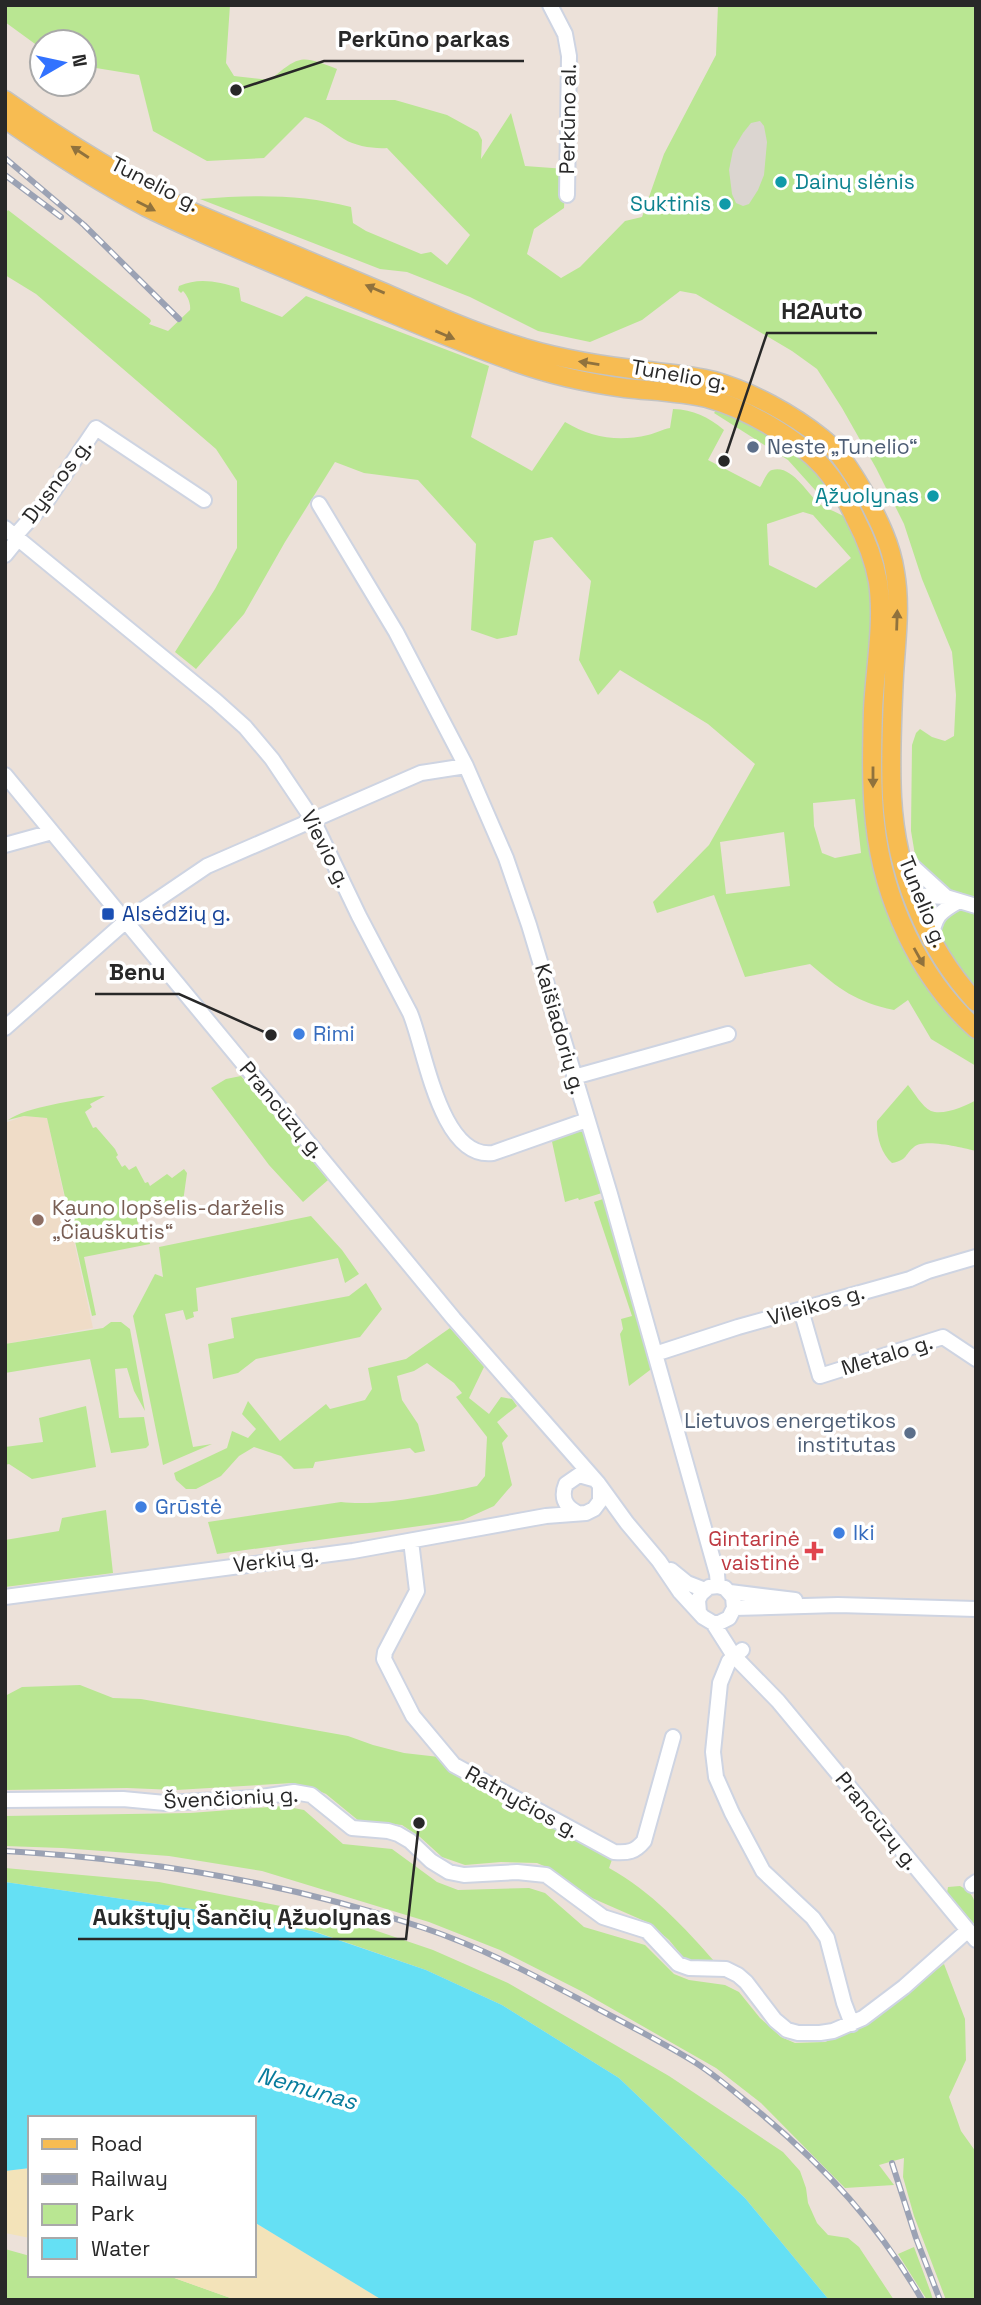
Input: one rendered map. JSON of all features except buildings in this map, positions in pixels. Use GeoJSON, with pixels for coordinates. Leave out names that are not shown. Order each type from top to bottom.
{"type":"FeatureCollection","features":[{"type":"Feature","properties":{"kind":"main road","name":"Tunelio g."},"geometry":{"type":"LineString","coordinates":[[5,100],[92,159],[149,191],[210,220],[467,328],[542,353],[585,363],[698,377],[767,403],[824,440],[855,476],[890,549],[897,590],[892,783],[895,826],[911,895],[931,939],[953,974],[976,1002]]}},
{"type":"Feature","properties":{"kind":"main road","name":"Tunelio g."},"geometry":{"type":"LineString","coordinates":[[5,119],[98,180],[213,239],[473,347],[521,364],[586,381],[707,398],[725,404],[748,414],[795,442],[824,468],[848,503],[859,525],[874,564],[879,592],[873,709],[873,797],[881,859],[891,894],[920,960],[949,1002],[976,1029]]}},
{"type":"Feature","properties":{"kind":"main road"},"geometry":{"type":"LineString","coordinates":[[655,391],[657,372]]}},
{"type":"Feature","properties":{"kind":"main road"},"geometry":{"type":"LineString","coordinates":[[891,894],[911,895]]}},
{"type":"Feature","properties":{"kind":"street","name":"Perkūno al."},"geometry":{"type":"LineString","coordinates":[[550,5],[565,34],[569,57],[567,195]]}},
{"type":"Feature","properties":{"kind":"street","name":"Dysnos g."},"geometry":{"type":"LineString","coordinates":[[5,555],[13,535],[48,499],[96,428],[204,500]]}},
{"type":"Feature","properties":{"kind":"street","name":"Kaišiadorių g."},"geometry":{"type":"LineString","coordinates":[[319,504],[396,632],[467,766],[506,858],[656,1354],[717,1574],[718,1589]]}},
{"type":"Feature","properties":{"kind":"street","name":"Vievio g."},"geometry":{"type":"LineString","coordinates":[[13,535],[127,626],[245,727],[286,777],[313,820],[410,1013],[429,1076],[450,1126],[459,1138],[477,1153],[493,1153],[587,1121]]}},
{"type":"Feature","properties":{"kind":"street"},"geometry":{"type":"LineString","coordinates":[[5,1028],[127,921],[207,866],[421,773],[467,766]]}},
{"type":"Feature","properties":{"kind":"street","name":"Prancūzų g."},"geometry":{"type":"LineString","coordinates":[[5,775],[449,1313],[597,1484],[659,1560],[680,1592],[699,1612]]}},
{"type":"Feature","properties":{"kind":"street"},"geometry":{"type":"LineString","coordinates":[[5,845],[52,832]]}},
{"type":"Feature","properties":{"kind":"street"},"geometry":{"type":"LineString","coordinates":[[901,856],[952,899]]}},
{"type":"Feature","properties":{"kind":"street"},"geometry":{"type":"LineString","coordinates":[[911,895],[952,899],[976,906]]}},
{"type":"Feature","properties":{"kind":"street"},"geometry":{"type":"LineString","coordinates":[[931,939],[934,921],[952,899]]}},
{"type":"Feature","properties":{"kind":"street"},"geometry":{"type":"LineString","coordinates":[[574,1077],[728,1034]]}},
{"type":"Feature","properties":{"kind":"street","name":"Vileikos g."},"geometry":{"type":"LineString","coordinates":[[656,1354],[976,1257]]}},
{"type":"Feature","properties":{"kind":"street","name":"Metalo g."},"geometry":{"type":"LineString","coordinates":[[801,1310],[820,1376],[943,1338],[976,1359]]}},
{"type":"Feature","properties":{"kind":"street","name":"Prancūzų g."},"geometry":{"type":"LineString","coordinates":[[562,1444],[570,1480]]}},
{"type":"Feature","properties":{"kind":"street"},"geometry":{"type":"LineString","coordinates":[[585,1475],[597,1484],[600,1501],[594,1509],[586,1513],[576,1512],[568,1507],[564,1499],[564,1488],[570,1480],[585,1475]]}},
{"type":"Feature","properties":{"kind":"street"},"geometry":{"type":"LineString","coordinates":[[546,1516],[564,1499]]}},
{"type":"Feature","properties":{"kind":"street","name":"Prancūzų g."},"geometry":{"type":"LineString","coordinates":[[594,1509],[609,1511],[627,1523]]}},
{"type":"Feature","properties":{"kind":"street","name":"Verkių g."},"geometry":{"type":"LineString","coordinates":[[5,1597],[411,1541],[477,1527],[576,1512]]}},
{"type":"Feature","properties":{"kind":"street","name":"Ratnyčios g."},"geometry":{"type":"LineString","coordinates":[[411,1541],[417,1591],[385,1652],[384,1659],[413,1717],[454,1765],[614,1852],[627,1853],[637,1849],[644,1841],[673,1737]]}},
{"type":"Feature","properties":{"kind":"street","name":"Prancūzų g."},"geometry":{"type":"LineString","coordinates":[[659,1560],[687,1583],[718,1589]]}},
{"type":"Feature","properties":{"kind":"street"},"geometry":{"type":"LineString","coordinates":[[838,1605],[732,1613],[719,1623],[713,1623],[699,1612],[698,1600],[718,1589],[838,1605],[976,1609]]}},
{"type":"Feature","properties":{"kind":"street"},"geometry":{"type":"LineString","coordinates":[[718,1589],[735,1602],[732,1613]]}},
{"type":"Feature","properties":{"kind":"street","name":"Prancūzų g."},"geometry":{"type":"LineString","coordinates":[[732,1613],[731,1634],[738,1653]]}},
{"type":"Feature","properties":{"kind":"street","name":"Prancūzų g."},"geometry":{"type":"LineString","coordinates":[[713,1623],[972,1935]]}},
{"type":"Feature","properties":{"kind":"street"},"geometry":{"type":"LineString","coordinates":[[738,1653],[724,1670],[720,1683],[713,1752],[716,1777],[763,1871],[813,1918],[827,1938],[852,2024]]}},
{"type":"Feature","properties":{"kind":"street","name":"Švenčionių g."},"geometry":{"type":"LineString","coordinates":[[5,1800],[123,1799],[165,1803],[254,1798],[286,1793],[311,1795],[352,1828],[388,1831],[411,1841],[431,1861],[449,1871],[464,1875],[517,1872],[546,1875],[603,1917],[647,1931],[678,1964],[689,1968],[726,1969],[738,1975],[775,2020],[787,2030],[798,2033],[820,2034],[863,2018],[972,1935]]}},
{"type":"Feature","properties":{"kind":"shaded area"},"geometry":{"type":"Polygon","coordinates":[[[760,121],[764,126],[767,142],[764,175],[749,204],[743,206],[736,203],[732,194],[729,170],[733,150],[751,123],[760,121]]]}},
{"type":"Feature","properties":{"kind":"shaded area","name":"Kauno lopšelis-darželis „Čiauškutis“"},"geometry":{"type":"Polygon","coordinates":[[[24,1116],[47,1118],[93,1328],[5,1344],[5,1123],[24,1116]]]}},
{"type":"Feature","properties":{"kind":"green space"},"geometry":{"type":"Polygon","coordinates":[[[5,5],[230,5],[226,63],[234,76],[270,80],[301,60],[325,64],[337,69],[326,100],[395,100],[447,115],[478,132],[482,140],[481,159],[511,113],[525,166],[566,169],[564,208],[534,229],[527,254],[561,278],[580,267],[625,221],[642,217],[664,154],[716,55],[718,5],[976,5],[976,991],[940,941],[923,903],[911,831],[912,745],[916,733],[920,729],[945,741],[954,736],[956,695],[952,652],[922,579],[904,524],[876,468],[817,369],[792,351],[696,294],[680,291],[642,320],[590,342],[538,331],[470,297],[407,272],[380,269],[200,199],[276,197],[351,207],[353,223],[366,231],[421,254],[431,252],[447,265],[470,235],[387,148],[354,144],[305,117],[264,158],[207,161],[153,131],[139,75],[98,68],[98,28],[28,28],[28,39],[5,22],[5,5]]]}},
{"type":"Feature","properties":{"kind":"green space"},"geometry":{"type":"Polygon","coordinates":[[[8,210],[150,319],[149,324],[168,331],[190,310],[188,299],[183,291],[181,293],[178,290],[179,286],[209,281],[239,288],[241,301],[282,317],[306,296],[489,366],[471,437],[532,471],[565,422],[595,435],[637,437],[670,428],[673,409],[681,410],[700,415],[724,430],[708,460],[760,487],[770,471],[786,471],[820,504],[849,521],[863,549],[873,593],[874,852],[954,1018],[976,1041],[976,1066],[931,1039],[908,1000],[894,1010],[858,999],[810,964],[745,977],[714,895],[657,913],[653,902],[709,845],[755,764],[708,724],[620,670],[598,695],[579,660],[591,581],[552,537],[534,541],[517,635],[497,639],[471,630],[476,544],[418,480],[364,473],[335,462],[244,614],[196,669],[175,652],[237,548],[237,481],[216,449],[36,294],[5,275],[5,214],[8,210]],[[803,512],[767,524],[769,565],[816,588],[851,558],[813,515],[803,512]],[[855,799],[813,803],[814,826],[822,853],[835,858],[861,853],[855,799]],[[784,832],[720,842],[726,894],[790,886],[784,832]]]}},
{"type":"Feature","properties":{"kind":"green space"},"geometry":{"type":"Polygon","coordinates":[[[718,408],[745,419],[807,458],[836,502],[829,504],[788,460],[714,413],[718,408]]]}},
{"type":"Feature","properties":{"kind":"green space"},"geometry":{"type":"Polygon","coordinates":[[[241,1076],[328,1180],[303,1202],[269,1165],[211,1088],[226,1079],[241,1076]]]}},
{"type":"Feature","properties":{"kind":"green space"},"geometry":{"type":"Polygon","coordinates":[[[908,1085],[931,1111],[954,1110],[976,1100],[976,1151],[919,1144],[903,1159],[892,1163],[880,1144],[877,1121],[908,1085]]]}},
{"type":"Feature","properties":{"kind":"green space"},"geometry":{"type":"Polygon","coordinates":[[[105,1096],[90,1104],[92,1107],[85,1112],[93,1128],[96,1127],[115,1149],[122,1167],[125,1165],[129,1170],[136,1166],[145,1183],[148,1182],[150,1186],[167,1174],[172,1178],[184,1169],[187,1173],[182,1209],[137,1219],[141,1236],[148,1235],[150,1244],[84,1257],[96,1315],[92,1316],[47,1118],[24,1116],[8,1120],[39,1108],[105,1096]]]}},
{"type":"Feature","properties":{"kind":"green space"},"geometry":{"type":"Polygon","coordinates":[[[578,1129],[586,1134],[602,1193],[565,1202],[551,1137],[578,1129]]]}},
{"type":"Feature","properties":{"kind":"green space"},"geometry":{"type":"Polygon","coordinates":[[[603,1199],[654,1367],[629,1386],[620,1334],[623,1329],[621,1319],[632,1316],[594,1202],[603,1199]]]}},
{"type":"Feature","properties":{"kind":"green space"},"geometry":{"type":"Polygon","coordinates":[[[311,1216],[342,1250],[359,1274],[345,1283],[338,1258],[196,1288],[198,1311],[193,1312],[194,1317],[186,1320],[183,1310],[165,1314],[193,1447],[212,1444],[163,1465],[133,1316],[155,1274],[163,1277],[159,1247],[311,1216]]]}},
{"type":"Feature","properties":{"kind":"green space"},"geometry":{"type":"Polygon","coordinates":[[[366,1283],[382,1309],[360,1337],[256,1359],[238,1373],[213,1379],[208,1344],[234,1338],[231,1318],[349,1296],[366,1283]]]}},
{"type":"Feature","properties":{"kind":"green space"},"geometry":{"type":"Polygon","coordinates":[[[111,1322],[121,1322],[130,1329],[145,1411],[134,1391],[127,1368],[115,1369],[119,1418],[144,1417],[149,1445],[146,1448],[111,1453],[90,1359],[5,1373],[5,1344],[103,1328],[111,1322]]]}},
{"type":"Feature","properties":{"kind":"green space"},"geometry":{"type":"Polygon","coordinates":[[[450,1328],[484,1367],[469,1398],[489,1414],[501,1397],[512,1399],[517,1406],[497,1422],[508,1436],[502,1443],[512,1485],[494,1506],[463,1520],[217,1554],[208,1522],[341,1502],[373,1503],[409,1499],[477,1486],[485,1476],[487,1437],[456,1397],[462,1393],[454,1383],[427,1363],[414,1371],[397,1376],[402,1400],[418,1424],[425,1451],[415,1453],[410,1448],[315,1462],[313,1468],[294,1469],[281,1456],[254,1447],[239,1456],[221,1476],[196,1489],[186,1489],[176,1480],[174,1473],[227,1448],[232,1431],[248,1438],[256,1429],[242,1414],[248,1401],[280,1441],[326,1404],[330,1409],[365,1400],[372,1389],[368,1368],[406,1359],[450,1328]]]}},
{"type":"Feature","properties":{"kind":"green space"},"geometry":{"type":"Polygon","coordinates":[[[86,1406],[96,1467],[32,1479],[9,1464],[5,1465],[5,1447],[43,1442],[39,1418],[86,1406]]]}},
{"type":"Feature","properties":{"kind":"green space"},"geometry":{"type":"Polygon","coordinates":[[[106,1510],[113,1573],[5,1587],[5,1540],[59,1531],[62,1518],[106,1510]]]}},
{"type":"Feature","properties":{"kind":"green space"},"geometry":{"type":"Polygon","coordinates":[[[80,1685],[113,1698],[141,1699],[348,1736],[404,1753],[439,1757],[465,1780],[614,1854],[609,1868],[653,1899],[715,1962],[695,1963],[683,1957],[669,1940],[649,1923],[585,1895],[551,1869],[537,1863],[465,1865],[442,1857],[402,1825],[359,1821],[326,1794],[310,1787],[293,1783],[176,1790],[5,1790],[5,1696],[22,1687],[80,1685]]]}},
{"type":"Feature","properties":{"kind":"green space"},"geometry":{"type":"Polygon","coordinates":[[[283,1806],[304,1810],[343,1844],[392,1849],[437,1882],[458,1890],[529,1888],[545,1893],[584,1927],[645,1945],[674,1974],[689,1980],[725,1985],[739,1992],[760,2018],[781,2037],[795,2043],[825,2042],[860,2028],[944,1964],[965,2019],[966,2060],[949,2097],[961,2131],[976,2152],[976,2300],[946,2300],[914,2216],[903,2177],[904,2158],[879,2165],[894,2185],[845,2188],[761,2103],[716,2068],[581,1991],[500,1950],[429,1922],[262,1871],[169,1856],[5,1846],[5,1816],[190,1813],[283,1806]]]}},
{"type":"Feature","properties":{"kind":"green space"},"geometry":{"type":"Polygon","coordinates":[[[5,1868],[159,1882],[336,1917],[433,1950],[508,1983],[669,2076],[783,2152],[800,2171],[808,2203],[817,2223],[828,2235],[848,2238],[859,2247],[894,2300],[829,2300],[745,2198],[619,2078],[502,2005],[426,1970],[313,1931],[213,1912],[5,1882],[5,1868]]]}},
{"type":"Feature","properties":{"kind":"green space"},"geometry":{"type":"Polygon","coordinates":[[[960,1886],[973,1898],[976,1926],[947,1893],[948,1887],[960,1886]]]}},
{"type":"Feature","properties":{"kind":"green space"},"geometry":{"type":"Polygon","coordinates":[[[914,2247],[933,2300],[927,2300],[898,2254],[914,2247]]]}},
{"type":"Feature","properties":{"kind":"green space"},"geometry":{"type":"Polygon","coordinates":[[[5,2249],[28,2255],[28,2277],[172,2277],[236,2300],[5,2300],[5,2249]]]}},
{"type":"Feature","properties":{"kind":"sand"},"geometry":{"type":"Polygon","coordinates":[[[28,2168],[28,2238],[5,2233],[5,2171],[28,2168]]]}},
{"type":"Feature","properties":{"kind":"sand"},"geometry":{"type":"Polygon","coordinates":[[[256,2223],[382,2300],[236,2300],[172,2277],[256,2277],[256,2223]]]}},
{"type":"Feature","properties":{"kind":"water","name":"Nemunas"},"geometry":{"type":"Polygon","coordinates":[[[5,1882],[213,1912],[312,1931],[426,1970],[502,2005],[619,2078],[745,2198],[829,2300],[382,2300],[256,2223],[256,2116],[28,2116],[28,2168],[5,2171],[5,1882]]]}},
{"type":"Feature","properties":{"kind":"railway"},"geometry":{"type":"LineString","coordinates":[[5,158],[84,225],[179,319]]}},
{"type":"Feature","properties":{"kind":"railway"},"geometry":{"type":"LineString","coordinates":[[5,175],[61,217]]}},
{"type":"Feature","properties":{"kind":"railway"},"geometry":{"type":"LineString","coordinates":[[5,1851],[111,1860],[270,1886],[322,1898],[424,1928],[512,1965],[672,2049],[704,2068],[736,2093],[806,2154],[849,2198],[888,2247],[922,2300]]}},
{"type":"Feature","properties":{"kind":"railway"},"geometry":{"type":"LineString","coordinates":[[892,2163],[916,2238],[940,2300]]}},
{"type":"Feature","properties":{"kind":"place","name":"Perkūno parkas"},"geometry":{"type":"Point","coordinates":[236,90]}},
{"type":"Feature","properties":{"kind":"place","name":"Dainų slėnis"},"geometry":{"type":"Point","coordinates":[781,182]}},
{"type":"Feature","properties":{"kind":"place","name":"Suktinis"},"geometry":{"type":"Point","coordinates":[725,204]}},
{"type":"Feature","properties":{"kind":"place","name":"Neste „Tunelio“"},"geometry":{"type":"Point","coordinates":[753,447]}},
{"type":"Feature","properties":{"kind":"place","name":"H2Auto"},"geometry":{"type":"Point","coordinates":[724,461]}},
{"type":"Feature","properties":{"kind":"place","name":"Ąžuolynas"},"geometry":{"type":"Point","coordinates":[933,496]}},
{"type":"Feature","properties":{"kind":"place","name":"Alsėdžių g."},"geometry":{"type":"Point","coordinates":[108,914]}},
{"type":"Feature","properties":{"kind":"place","name":"Rimi"},"geometry":{"type":"Point","coordinates":[299,1034]}},
{"type":"Feature","properties":{"kind":"place","name":"Benu"},"geometry":{"type":"Point","coordinates":[271,1035]}},
{"type":"Feature","properties":{"kind":"place","name":"Kauno lopšelis-darželis „Čiauškutis“"},"geometry":{"type":"Point","coordinates":[38,1220]}},
{"type":"Feature","properties":{"kind":"place","name":"Lietuvos energetikos institutas"},"geometry":{"type":"Point","coordinates":[910,1433]}},
{"type":"Feature","properties":{"kind":"place","name":"Grūstė"},"geometry":{"type":"Point","coordinates":[141,1507]}},
{"type":"Feature","properties":{"kind":"place","name":"Iki"},"geometry":{"type":"Point","coordinates":[839,1533]}},
{"type":"Feature","properties":{"kind":"place","name":"Gintarinė vaistinė"},"geometry":{"type":"Point","coordinates":[814,1551]}},
{"type":"Feature","properties":{"kind":"place","name":"Aukštųjų Šančių Ąžuolynas"},"geometry":{"type":"Point","coordinates":[419,1823]}}]}
